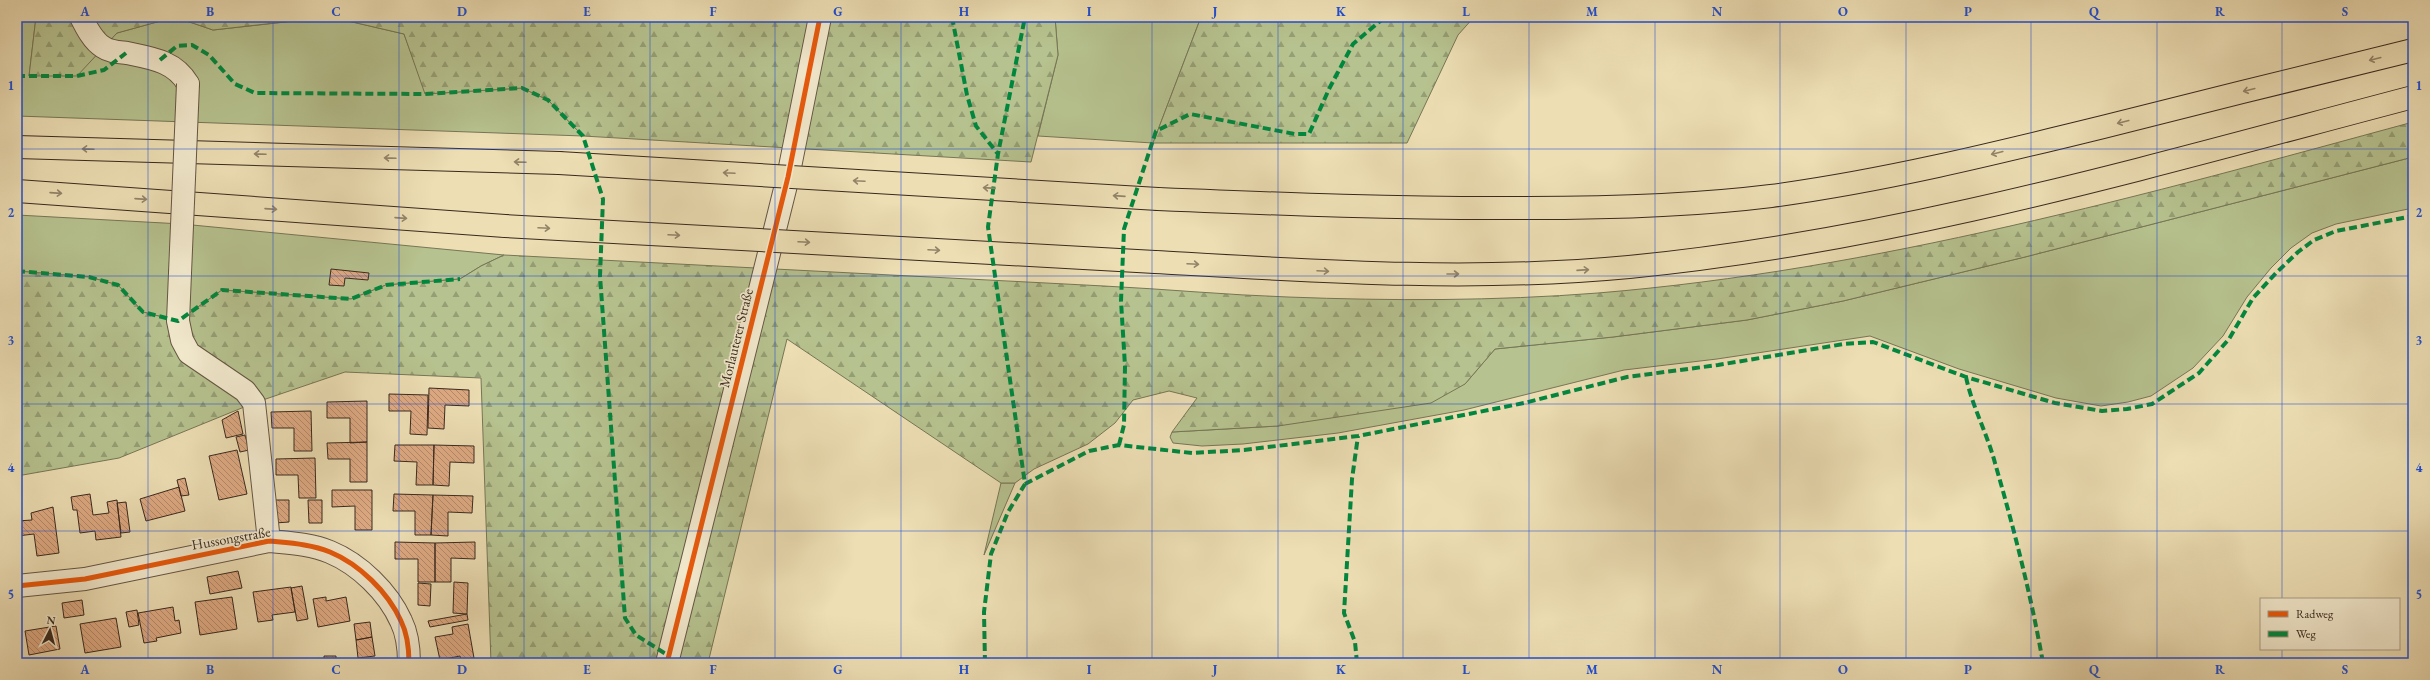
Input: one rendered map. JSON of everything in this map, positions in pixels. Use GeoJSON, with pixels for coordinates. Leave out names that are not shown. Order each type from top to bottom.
{"type":"FeatureCollection","features":[{"type":"Feature","properties":{"kind":"highway"},"geometry":{"type":"LineString","coordinates":[[17,147],[559,163],[1158,199],[1479,208],[1594,208],[1695,204],[1770,196],[1848,184],[1977,158],[2413,50]]}},
{"type":"Feature","properties":{"kind":"highway"},"geometry":{"type":"LineString","coordinates":[[17,191],[505,226],[1359,273],[1479,274],[1628,267],[1823,240],[1935,219],[2092,181],[2413,97]]}},
{"type":"Feature","properties":{"kind":"street"},"geometry":{"type":"LineString","coordinates":[[81,17],[87,29],[102,47],[113,51],[160,60],[182,73],[188,84],[178,321],[182,340],[189,353],[245,391],[254,402],[269,541]]}},
{"type":"Feature","properties":{"kind":"street","name":"Morlauterer Straße"},"geometry":{"type":"LineString","coordinates":[[667,663],[788,177],[820,17]]}},
{"type":"Feature","properties":{"kind":"street","name":"Hussongstraße"},"geometry":{"type":"LineString","coordinates":[[17,586],[85,579],[269,541],[300,544],[330,552],[362,571],[383,594],[402,621],[409,651],[409,663]]}},
{"type":"Feature","properties":{"kind":"green space"},"geometry":{"type":"Polygon","coordinates":[[[17,17],[36,17],[29,76],[102,47],[117,33],[175,17],[213,30],[331,17],[404,34],[426,94],[522,88],[548,100],[583,136],[17,116],[17,17]]]}},
{"type":"Feature","properties":{"kind":"green space"},"geometry":{"type":"Polygon","coordinates":[[[36,17],[175,17],[117,33],[77,76],[29,76],[36,17]]]}},
{"type":"Feature","properties":{"kind":"green space"},"geometry":{"type":"Polygon","coordinates":[[[175,17],[328,17],[213,30],[175,17]]]}},
{"type":"Feature","properties":{"kind":"green space"},"geometry":{"type":"Polygon","coordinates":[[[331,17],[1055,17],[1058,55],[1031,162],[583,136],[548,100],[522,88],[425,94],[404,34],[331,17]]]}},
{"type":"Feature","properties":{"kind":"green space"},"geometry":{"type":"Polygon","coordinates":[[[1055,17],[1201,17],[1153,143],[1038,136],[1058,55],[1055,17]]]}},
{"type":"Feature","properties":{"kind":"green space"},"geometry":{"type":"Polygon","coordinates":[[[1201,17],[1474,17],[1458,35],[1407,143],[1153,143],[1201,17]]]}},
{"type":"Feature","properties":{"kind":"green space"},"geometry":{"type":"Polygon","coordinates":[[[2413,122],[2413,157],[2025,257],[1843,301],[1747,320],[1613,337],[1495,349],[1465,384],[1431,403],[1278,426],[1172,432],[1197,398],[1169,391],[1133,400],[1115,423],[1088,444],[1034,469],[1015,483],[1001,483],[787,339],[708,663],[491,663],[481,378],[345,372],[254,403],[119,458],[17,476],[17,271],[89,277],[118,285],[143,312],[178,321],[222,290],[351,299],[386,285],[460,279],[481,266],[504,255],[1288,297],[1443,300],[1559,296],[1702,282],[1805,267],[1907,248],[2111,202],[2413,122]]]}},
{"type":"Feature","properties":{"kind":"green space"},"geometry":{"type":"Polygon","coordinates":[[[2413,157],[2413,208],[2336,224],[2312,233],[2291,248],[2271,268],[2247,297],[2223,336],[2193,368],[2151,396],[2128,402],[2101,406],[2056,398],[1959,369],[1870,336],[1717,359],[1624,370],[1464,410],[1338,433],[1243,444],[1202,446],[1173,443],[1170,437],[1172,432],[1278,426],[1465,384],[1495,349],[1613,337],[1747,320],[1843,301],[2025,257],[2413,157]]]}},
{"type":"Feature","properties":{"kind":"green space"},"geometry":{"type":"Polygon","coordinates":[[[17,215],[182,224],[504,255],[481,266],[460,279],[386,285],[351,299],[222,290],[178,321],[143,312],[118,285],[89,277],[17,271],[17,215]]]}},
{"type":"Feature","properties":{"kind":"green space"},"geometry":{"type":"Polygon","coordinates":[[[1001,483],[1015,483],[984,555],[1001,483]]]}},
{"type":"Feature","properties":{"kind":"building"},"geometry":{"type":"Polygon","coordinates":[[[331,269],[369,273],[368,280],[345,278],[344,286],[329,285],[331,269]]]}},
{"type":"Feature","properties":{"kind":"building"},"geometry":{"type":"Polygon","coordinates":[[[429,388],[469,390],[469,406],[445,405],[444,429],[428,428],[429,388]]]}},
{"type":"Feature","properties":{"kind":"building"},"geometry":{"type":"Polygon","coordinates":[[[389,394],[428,395],[427,435],[410,434],[411,411],[389,411],[389,394]]]}},
{"type":"Feature","properties":{"kind":"building"},"geometry":{"type":"Polygon","coordinates":[[[367,401],[367,442],[350,443],[350,418],[327,418],[327,402],[367,401]]]}},
{"type":"Feature","properties":{"kind":"building"},"geometry":{"type":"Polygon","coordinates":[[[238,411],[243,434],[226,438],[222,420],[238,411]]]}},
{"type":"Feature","properties":{"kind":"building"},"geometry":{"type":"Polygon","coordinates":[[[311,411],[312,451],[294,451],[294,428],[272,428],[271,412],[311,411]]]}},
{"type":"Feature","properties":{"kind":"building"},"geometry":{"type":"Polygon","coordinates":[[[245,435],[249,450],[240,452],[236,437],[245,435]]]}},
{"type":"Feature","properties":{"kind":"building"},"geometry":{"type":"Polygon","coordinates":[[[367,442],[367,482],[350,482],[350,459],[328,459],[327,443],[367,442]]]}},
{"type":"Feature","properties":{"kind":"building"},"geometry":{"type":"Polygon","coordinates":[[[395,445],[434,445],[433,485],[416,485],[417,462],[394,461],[395,445]]]}},
{"type":"Feature","properties":{"kind":"building"},"geometry":{"type":"Polygon","coordinates":[[[434,445],[474,446],[474,463],[450,462],[449,486],[433,485],[434,445]]]}},
{"type":"Feature","properties":{"kind":"building"},"geometry":{"type":"Polygon","coordinates":[[[237,450],[247,494],[219,500],[209,456],[237,450]]]}},
{"type":"Feature","properties":{"kind":"building"},"geometry":{"type":"Polygon","coordinates":[[[315,458],[316,498],[299,498],[298,475],[276,475],[276,459],[315,458]]]}},
{"type":"Feature","properties":{"kind":"building"},"geometry":{"type":"Polygon","coordinates":[[[185,478],[189,495],[181,496],[177,480],[185,478]]]}},
{"type":"Feature","properties":{"kind":"building"},"geometry":{"type":"Polygon","coordinates":[[[179,487],[185,511],[146,521],[140,499],[179,487]]]}},
{"type":"Feature","properties":{"kind":"building"},"geometry":{"type":"Polygon","coordinates":[[[332,490],[372,490],[372,530],[355,530],[355,506],[332,507],[332,490]]]}},
{"type":"Feature","properties":{"kind":"building"},"geometry":{"type":"Polygon","coordinates":[[[90,494],[93,515],[109,513],[107,502],[117,500],[121,537],[96,540],[95,531],[80,533],[77,510],[73,510],[71,497],[90,494]]]}},
{"type":"Feature","properties":{"kind":"building"},"geometry":{"type":"Polygon","coordinates":[[[394,494],[433,495],[431,535],[415,535],[415,511],[393,511],[394,494]]]}},
{"type":"Feature","properties":{"kind":"building"},"geometry":{"type":"Polygon","coordinates":[[[433,495],[473,496],[472,513],[448,512],[448,536],[431,535],[433,495]]]}},
{"type":"Feature","properties":{"kind":"building"},"geometry":{"type":"Polygon","coordinates":[[[275,500],[289,500],[289,522],[275,523],[275,500]]]}},
{"type":"Feature","properties":{"kind":"building"},"geometry":{"type":"Polygon","coordinates":[[[308,500],[322,500],[322,523],[309,523],[308,500]]]}},
{"type":"Feature","properties":{"kind":"building"},"geometry":{"type":"Polygon","coordinates":[[[126,502],[130,532],[121,533],[117,503],[126,502]]]}},
{"type":"Feature","properties":{"kind":"building"},"geometry":{"type":"Polygon","coordinates":[[[53,507],[59,553],[37,556],[34,534],[17,536],[17,521],[32,520],[31,513],[53,507]]]}},
{"type":"Feature","properties":{"kind":"building"},"geometry":{"type":"Polygon","coordinates":[[[395,542],[435,543],[435,582],[418,582],[418,559],[395,559],[395,542]]]}},
{"type":"Feature","properties":{"kind":"building"},"geometry":{"type":"Polygon","coordinates":[[[475,542],[475,559],[451,558],[451,582],[435,582],[435,543],[475,542]]]}},
{"type":"Feature","properties":{"kind":"building"},"geometry":{"type":"Polygon","coordinates":[[[238,571],[242,588],[210,594],[207,577],[238,571]]]}},
{"type":"Feature","properties":{"kind":"building"},"geometry":{"type":"Polygon","coordinates":[[[454,582],[468,583],[467,614],[453,613],[454,582]]]}},
{"type":"Feature","properties":{"kind":"building"},"geometry":{"type":"Polygon","coordinates":[[[418,583],[431,584],[430,606],[418,605],[418,583]]]}},
{"type":"Feature","properties":{"kind":"building"},"geometry":{"type":"Polygon","coordinates":[[[302,586],[308,619],[297,621],[291,588],[302,586]]]}},
{"type":"Feature","properties":{"kind":"building"},"geometry":{"type":"Polygon","coordinates":[[[291,587],[295,612],[272,615],[273,620],[258,622],[253,592],[291,587]]]}},
{"type":"Feature","properties":{"kind":"building"},"geometry":{"type":"Polygon","coordinates":[[[232,597],[237,629],[200,635],[195,602],[232,597]]]}},
{"type":"Feature","properties":{"kind":"building"},"geometry":{"type":"Polygon","coordinates":[[[326,597],[326,601],[346,597],[350,621],[318,627],[313,599],[326,597]]]}},
{"type":"Feature","properties":{"kind":"building"},"geometry":{"type":"Polygon","coordinates":[[[82,600],[84,615],[64,618],[62,603],[82,600]]]}},
{"type":"Feature","properties":{"kind":"building"},"geometry":{"type":"Polygon","coordinates":[[[173,607],[175,621],[179,620],[181,633],[156,638],[157,641],[144,643],[138,613],[173,607]]]}},
{"type":"Feature","properties":{"kind":"building"},"geometry":{"type":"Polygon","coordinates":[[[137,610],[139,625],[129,627],[126,612],[137,610]]]}},
{"type":"Feature","properties":{"kind":"building"},"geometry":{"type":"Polygon","coordinates":[[[467,614],[468,620],[430,627],[428,621],[467,614]]]}},
{"type":"Feature","properties":{"kind":"building"},"geometry":{"type":"Polygon","coordinates":[[[116,618],[121,647],[85,653],[80,624],[116,618]]]}},
{"type":"Feature","properties":{"kind":"building"},"geometry":{"type":"Polygon","coordinates":[[[370,622],[372,637],[356,640],[354,624],[370,622]]]}},
{"type":"Feature","properties":{"kind":"building"},"geometry":{"type":"Polygon","coordinates":[[[468,624],[474,658],[461,660],[460,656],[440,660],[435,637],[453,634],[452,627],[468,624]]]}},
{"type":"Feature","properties":{"kind":"building"},"geometry":{"type":"Polygon","coordinates":[[[56,626],[60,649],[29,655],[25,631],[56,626]]]}},
{"type":"Feature","properties":{"kind":"building"},"geometry":{"type":"Polygon","coordinates":[[[372,637],[375,656],[358,658],[356,640],[372,637]]]}},
{"type":"Feature","properties":{"kind":"building"},"geometry":{"type":"Polygon","coordinates":[[[324,656],[336,656],[336,661],[356,663],[303,663],[303,659],[324,660],[324,656]]]}},
{"type":"Feature","properties":{"kind":"marked path"},"geometry":{"type":"LineString","coordinates":[[952,17],[967,95],[976,126],[998,154]]}},
{"type":"Feature","properties":{"kind":"marked path"},"geometry":{"type":"LineString","coordinates":[[985,663],[984,612],[991,554],[1008,512],[1025,484],[988,227],[998,154],[1025,17]]}},
{"type":"Feature","properties":{"kind":"marked path"},"geometry":{"type":"LineString","coordinates":[[1119,445],[1124,425],[1125,366],[1121,301],[1124,229],[1156,131],[1190,114],[1295,134],[1309,134],[1329,89],[1353,44],[1385,17]]}},
{"type":"Feature","properties":{"kind":"marked path"},"geometry":{"type":"LineString","coordinates":[[160,60],[177,46],[192,45],[209,55],[235,84],[255,93],[425,94],[522,88],[548,100],[583,136],[603,199],[600,276],[625,618],[636,635],[669,656]]}},
{"type":"Feature","properties":{"kind":"marked path"},"geometry":{"type":"LineString","coordinates":[[17,76],[77,76],[104,70],[126,53]]}},
{"type":"Feature","properties":{"kind":"marked path"},"geometry":{"type":"LineString","coordinates":[[1025,484],[1089,451],[1119,445],[1192,453],[1244,450],[1358,436],[1524,403],[1627,377],[1718,365],[1844,344],[1873,342],[1966,377],[2055,403],[2102,411],[2127,409],[2152,404],[2199,373],[2229,339],[2253,298],[2298,252],[2314,240],[2336,231],[2413,216]]}},
{"type":"Feature","properties":{"kind":"marked path"},"geometry":{"type":"LineString","coordinates":[[17,271],[89,277],[118,285],[143,312],[178,321],[222,290],[351,299],[386,285],[460,279]]}},
{"type":"Feature","properties":{"kind":"marked path"},"geometry":{"type":"LineString","coordinates":[[1966,377],[1972,398],[1992,452],[2009,513],[2028,587],[2043,663]]}},
{"type":"Feature","properties":{"kind":"marked path"},"geometry":{"type":"LineString","coordinates":[[1357,663],[1355,642],[1344,613],[1352,479],[1358,436]]}},
{"type":"Feature","properties":{"kind":"cycle path"},"geometry":{"type":"LineString","coordinates":[[667,663],[788,177],[820,17]]}},
{"type":"Feature","properties":{"kind":"cycle path"},"geometry":{"type":"LineString","coordinates":[[17,586],[85,579],[269,541],[308,546],[323,549],[341,557],[362,571],[372,580],[395,610],[403,626],[409,653],[409,663]]}}]}
